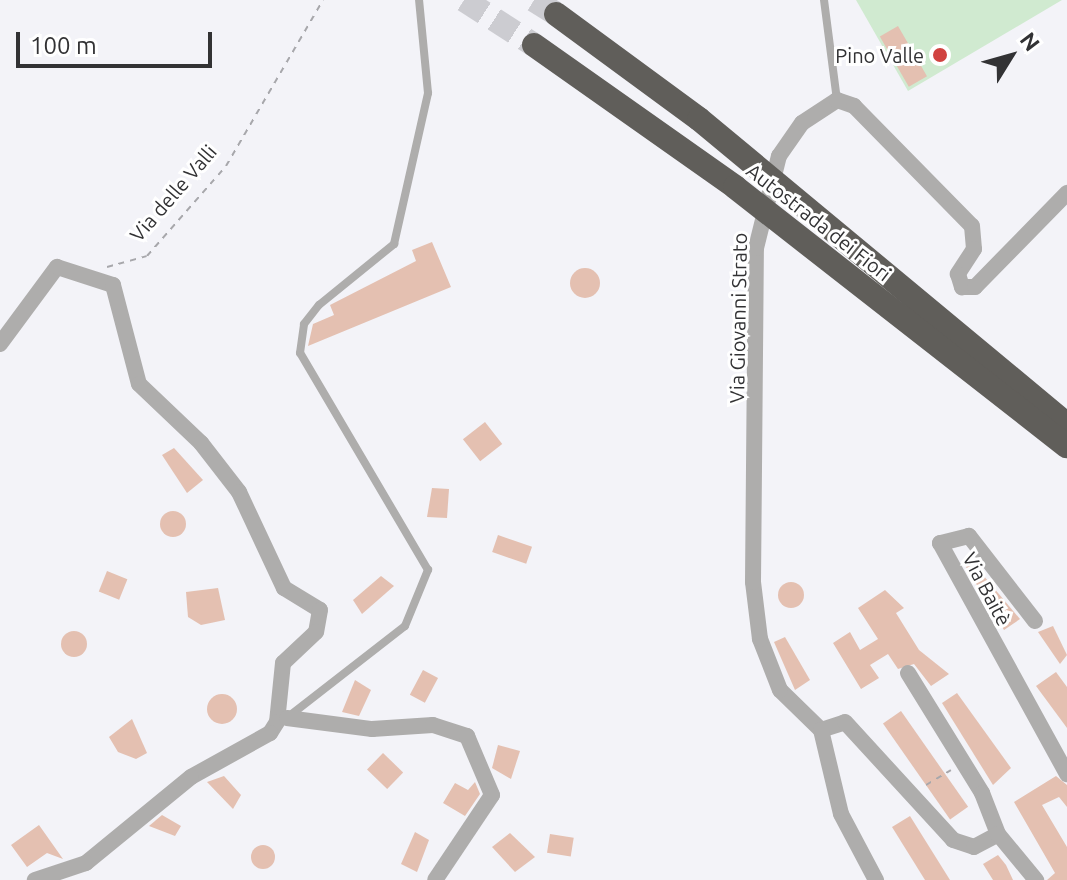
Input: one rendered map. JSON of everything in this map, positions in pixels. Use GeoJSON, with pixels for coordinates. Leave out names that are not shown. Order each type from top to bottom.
{"type":"FeatureCollection","features":[{"type":"Feature","properties":{"kind":"highway","name":"Autostrada dei Fiori"},"geometry":{"type":"LineString","coordinates":[[556,14],[699,119],[1067,446]]}},
{"type":"Feature","properties":{"kind":"highway","name":"Autostrada dei Fiori"},"geometry":{"type":"LineString","coordinates":[[534,45],[672,141],[970,358],[1067,424]]}},
{"type":"Feature","properties":{"kind":"street"},"geometry":{"type":"LineString","coordinates":[[837,100],[854,106],[972,226],[974,249],[958,274],[962,287],[975,287],[1067,193]]}},
{"type":"Feature","properties":{"kind":"street","name":"Via Giovanni Strato"},"geometry":{"type":"LineString","coordinates":[[821,730],[780,690],[757,615],[756,248],[779,156],[802,123],[837,100]]}},
{"type":"Feature","properties":{"kind":"street"},"geometry":{"type":"LineString","coordinates":[[0,344],[49,274],[66,266],[113,285],[139,384],[201,443],[239,492],[284,588],[320,610],[316,632],[283,663],[282,720]]}},
{"type":"Feature","properties":{"kind":"street","name":"Via Baitè"},"geometry":{"type":"LineString","coordinates":[[1035,621],[969,536],[940,543],[1067,774]]}},
{"type":"Feature","properties":{"kind":"street"},"geometry":{"type":"LineString","coordinates":[[908,673],[982,793],[998,834],[1036,880]]}},
{"type":"Feature","properties":{"kind":"street"},"geometry":{"type":"LineString","coordinates":[[35,880],[99,855],[191,777],[282,720],[396,730],[433,725],[467,736],[492,795],[435,880]]}},
{"type":"Feature","properties":{"kind":"street"},"geometry":{"type":"LineString","coordinates":[[876,880],[841,814],[821,730],[845,722],[958,844],[978,846],[998,834]]}},
{"type":"Feature","properties":{"kind":"lane"},"geometry":{"type":"LineString","coordinates":[[282,720],[405,626],[428,570],[300,353],[304,324],[319,305],[394,244],[428,93],[419,0]]}},
{"type":"Feature","properties":{"kind":"lane"},"geometry":{"type":"LineString","coordinates":[[824,0],[837,100]]}},
{"type":"Feature","properties":{"kind":"path","name":"Via delle Valli"},"geometry":{"type":"LineString","coordinates":[[102,267],[147,256],[226,166],[323,0]]}},
{"type":"Feature","properties":{"kind":"path"},"geometry":{"type":"LineString","coordinates":[[924,787],[952,769]]}},
{"type":"Feature","properties":{"kind":"green space","name":"Pino Valle"},"geometry":{"type":"Polygon","coordinates":[[[856,0],[1062,0],[908,91],[856,0]]]}},
{"type":"Feature","properties":{"kind":"building"},"geometry":{"type":"Polygon","coordinates":[[[898,26],[927,76],[909,87],[880,36],[898,26]]]}},
{"type":"Feature","properties":{"kind":"building"},"geometry":{"type":"Polygon","coordinates":[[[432,242],[451,287],[308,346],[313,324],[334,315],[330,305],[416,261],[412,250],[432,242]]]}},
{"type":"Feature","properties":{"kind":"building"},"geometry":{"type":"Polygon","coordinates":[[[585,268],[596,272],[600,283],[596,294],[585,298],[574,294],[570,283],[574,272],[585,268]]]}},
{"type":"Feature","properties":{"kind":"building"},"geometry":{"type":"Polygon","coordinates":[[[485,422],[502,444],[480,461],[463,439],[485,422]]]}},
{"type":"Feature","properties":{"kind":"building"},"geometry":{"type":"Polygon","coordinates":[[[174,448],[203,480],[187,493],[162,455],[174,448]]]}},
{"type":"Feature","properties":{"kind":"building"},"geometry":{"type":"Polygon","coordinates":[[[432,488],[449,489],[447,518],[427,517],[432,488]]]}},
{"type":"Feature","properties":{"kind":"building"},"geometry":{"type":"Polygon","coordinates":[[[173,511],[182,515],[186,524],[182,533],[173,537],[164,533],[160,524],[164,515],[173,511]]]}},
{"type":"Feature","properties":{"kind":"building"},"geometry":{"type":"Polygon","coordinates":[[[498,535],[532,547],[526,564],[492,552],[498,535]]]}},
{"type":"Feature","properties":{"kind":"building"},"geometry":{"type":"Polygon","coordinates":[[[972,562],[1020,619],[1004,630],[966,567],[972,562]]]}},
{"type":"Feature","properties":{"kind":"building"},"geometry":{"type":"Polygon","coordinates":[[[107,571],[127,579],[119,600],[99,591],[107,571]]]}},
{"type":"Feature","properties":{"kind":"building"},"geometry":{"type":"Polygon","coordinates":[[[381,576],[394,586],[362,614],[353,600],[381,576]]]}},
{"type":"Feature","properties":{"kind":"building"},"geometry":{"type":"Polygon","coordinates":[[[791,582],[800,586],[804,595],[800,604],[791,608],[782,604],[778,595],[782,586],[791,582]]]}},
{"type":"Feature","properties":{"kind":"building"},"geometry":{"type":"Polygon","coordinates":[[[218,588],[225,620],[201,625],[188,617],[186,592],[218,588]]]}},
{"type":"Feature","properties":{"kind":"building"},"geometry":{"type":"Polygon","coordinates":[[[885,590],[904,608],[896,613],[919,650],[949,674],[931,686],[914,664],[898,669],[888,654],[870,665],[879,678],[861,689],[833,643],[850,632],[860,650],[878,639],[858,608],[885,590]]]}},
{"type":"Feature","properties":{"kind":"building"},"geometry":{"type":"Polygon","coordinates":[[[1053,626],[1067,655],[1060,664],[1038,632],[1053,626]]]}},
{"type":"Feature","properties":{"kind":"building"},"geometry":{"type":"Polygon","coordinates":[[[74,631],[83,635],[87,644],[83,653],[74,657],[65,653],[61,644],[65,635],[74,631]]]}},
{"type":"Feature","properties":{"kind":"building"},"geometry":{"type":"Polygon","coordinates":[[[785,637],[810,680],[795,690],[774,642],[785,637]]]}},
{"type":"Feature","properties":{"kind":"building"},"geometry":{"type":"Polygon","coordinates":[[[423,670],[438,678],[425,703],[410,695],[423,670]]]}},
{"type":"Feature","properties":{"kind":"building"},"geometry":{"type":"Polygon","coordinates":[[[1056,672],[1067,687],[1067,728],[1036,686],[1056,672]]]}},
{"type":"Feature","properties":{"kind":"building"},"geometry":{"type":"Polygon","coordinates":[[[355,680],[371,690],[359,716],[342,712],[355,680]]]}},
{"type":"Feature","properties":{"kind":"building"},"geometry":{"type":"Polygon","coordinates":[[[957,693],[1011,768],[993,785],[942,703],[957,693]]]}},
{"type":"Feature","properties":{"kind":"building"},"geometry":{"type":"Polygon","coordinates":[[[222,694],[228,695],[236,703],[236,715],[228,723],[222,724],[216,723],[208,715],[207,709],[208,703],[216,695],[222,694]]]}},
{"type":"Feature","properties":{"kind":"building"},"geometry":{"type":"Polygon","coordinates":[[[901,711],[968,807],[950,819],[883,724],[901,711]]]}},
{"type":"Feature","properties":{"kind":"building"},"geometry":{"type":"Polygon","coordinates":[[[132,719],[147,753],[136,759],[118,752],[109,737],[132,719]]]}},
{"type":"Feature","properties":{"kind":"building"},"geometry":{"type":"Polygon","coordinates":[[[498,745],[520,751],[511,779],[492,768],[498,745]]]}},
{"type":"Feature","properties":{"kind":"building"},"geometry":{"type":"Polygon","coordinates":[[[383,753],[403,772],[387,789],[367,770],[383,753]]]}},
{"type":"Feature","properties":{"kind":"building"},"geometry":{"type":"Polygon","coordinates":[[[224,776],[241,795],[233,809],[207,782],[224,776]]]}},
{"type":"Feature","properties":{"kind":"building"},"geometry":{"type":"Polygon","coordinates":[[[1056,776],[1067,785],[1067,807],[1059,797],[1042,805],[1067,847],[1067,880],[1047,880],[1055,873],[1014,802],[1056,776]]]}},
{"type":"Feature","properties":{"kind":"building"},"geometry":{"type":"Polygon","coordinates":[[[475,782],[480,794],[465,816],[443,803],[455,783],[468,790],[475,782]]]}},
{"type":"Feature","properties":{"kind":"building"},"geometry":{"type":"Polygon","coordinates":[[[162,815],[181,826],[175,836],[149,826],[162,815]]]}},
{"type":"Feature","properties":{"kind":"building"},"geometry":{"type":"Polygon","coordinates":[[[910,816],[950,880],[925,880],[892,827],[910,816]]]}},
{"type":"Feature","properties":{"kind":"building"},"geometry":{"type":"Polygon","coordinates":[[[39,825],[63,859],[47,853],[27,867],[11,845],[39,825]]]}},
{"type":"Feature","properties":{"kind":"building"},"geometry":{"type":"Polygon","coordinates":[[[415,832],[429,840],[417,872],[401,864],[415,832]]]}},
{"type":"Feature","properties":{"kind":"building"},"geometry":{"type":"Polygon","coordinates":[[[510,833],[535,857],[515,872],[492,847],[510,833]]]}},
{"type":"Feature","properties":{"kind":"building"},"geometry":{"type":"Polygon","coordinates":[[[550,834],[574,838],[571,857],[547,853],[550,834]]]}},
{"type":"Feature","properties":{"kind":"building"},"geometry":{"type":"Polygon","coordinates":[[[263,845],[272,848],[275,857],[272,866],[263,869],[254,866],[251,857],[254,848],[263,845]]]}},
{"type":"Feature","properties":{"kind":"building"},"geometry":{"type":"Polygon","coordinates":[[[998,855],[1013,880],[993,880],[983,864],[998,855]]]}},
{"type":"Feature","properties":{"kind":"tunnel"},"geometry":{"type":"LineString","coordinates":[[464,0],[534,45]]}},
{"type":"Feature","properties":{"kind":"tunnel"},"geometry":{"type":"LineString","coordinates":[[534,0],[556,14]]}},
{"type":"Feature","properties":{"kind":"place","name":"Pino Valle"},"geometry":{"type":"Point","coordinates":[940,55]}}]}
